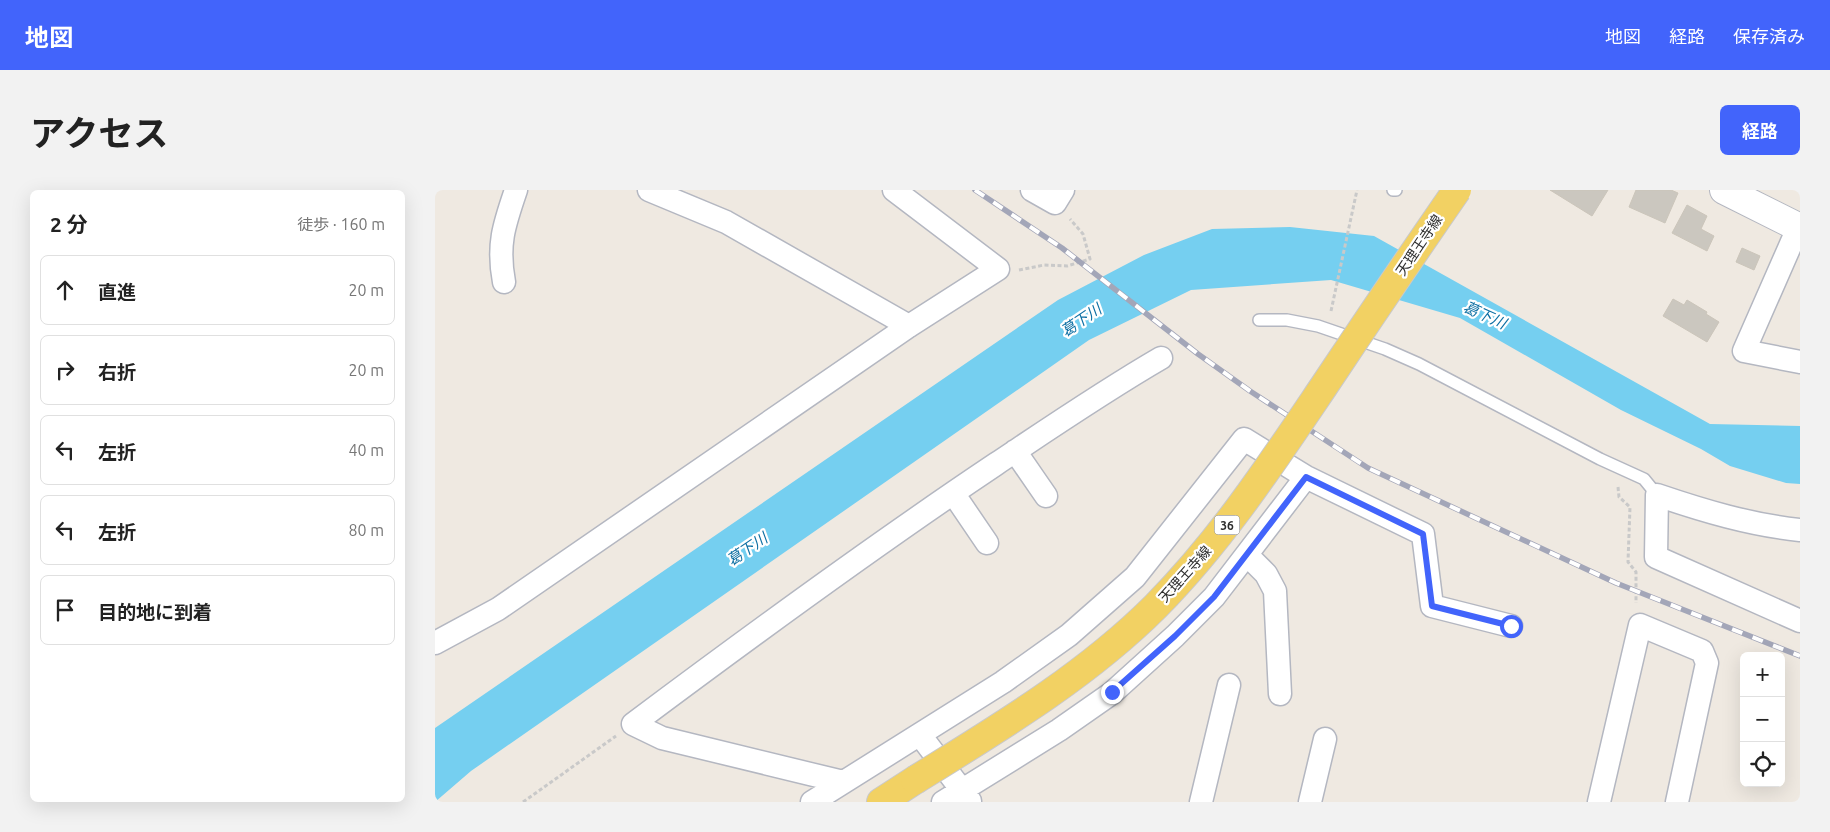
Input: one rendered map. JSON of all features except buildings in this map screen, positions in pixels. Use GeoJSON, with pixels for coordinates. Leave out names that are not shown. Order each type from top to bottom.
{"type":"FeatureCollection","features":[{"type":"Feature","properties":{"kind":"main road","name":"天理王寺線"},"geometry":{"type":"LineString","coordinates":[[881,802],[1002,726],[1097,659],[1155,607],[1205,553],[1253,491],[1457,190]]}},
{"type":"Feature","properties":{"kind":"street"},"geometry":{"type":"LineString","coordinates":[[504,282],[500,260],[501,237],[516,190]]}},
{"type":"Feature","properties":{"kind":"street"},"geometry":{"type":"LineString","coordinates":[[649,190],[726,222],[909,326]]}},
{"type":"Feature","properties":{"kind":"street"},"geometry":{"type":"LineString","coordinates":[[435,643],[506,604],[909,326],[998,269],[894,190]]}},
{"type":"Feature","properties":{"kind":"street"},"geometry":{"type":"LineString","coordinates":[[1032,190],[1055,203],[1063,190]]}},
{"type":"Feature","properties":{"kind":"street"},"geometry":{"type":"LineString","coordinates":[[1725,190],[1799,228],[1744,351],[1800,362]]}},
{"type":"Feature","properties":{"kind":"street"},"geometry":{"type":"LineString","coordinates":[[843,782],[662,738],[633,724],[903,526],[1104,392],[1161,358]]}},
{"type":"Feature","properties":{"kind":"street"},"geometry":{"type":"LineString","coordinates":[[812,802],[921,735],[1003,682],[1069,636],[1135,576],[1244,439],[1306,477],[1423,534],[1432,606],[1511,626]]}},
{"type":"Feature","properties":{"kind":"street"},"geometry":{"type":"LineString","coordinates":[[1015,451],[1046,496]]}},
{"type":"Feature","properties":{"kind":"street"},"geometry":{"type":"LineString","coordinates":[[921,735],[958,798],[1112,692],[1175,636],[1207,604],[1247,556],[1306,477]]}},
{"type":"Feature","properties":{"kind":"street"},"geometry":{"type":"LineString","coordinates":[[953,493],[987,543]]}},
{"type":"Feature","properties":{"kind":"street"},"geometry":{"type":"LineString","coordinates":[[1800,530],[1710,513],[1657,495],[1656,558],[1800,620]]}},
{"type":"Feature","properties":{"kind":"street"},"geometry":{"type":"LineString","coordinates":[[1247,556],[1266,574],[1275,591],[1280,694]]}},
{"type":"Feature","properties":{"kind":"street"},"geometry":{"type":"LineString","coordinates":[[1599,802],[1639,626],[1702,651],[1707,663],[1677,802]]}},
{"type":"Feature","properties":{"kind":"street"},"geometry":{"type":"LineString","coordinates":[[1201,802],[1229,685]]}},
{"type":"Feature","properties":{"kind":"street"},"geometry":{"type":"LineString","coordinates":[[1310,802],[1325,739]]}},
{"type":"Feature","properties":{"kind":"lane"},"geometry":{"type":"LineString","coordinates":[[1259,320],[1287,320],[1318,326],[1385,349],[1410,360],[1591,454],[1645,479],[1657,495]]}},
{"type":"Feature","properties":{"kind":"path"},"geometry":{"type":"LineString","coordinates":[[1329,317],[1357,190]]}},
{"type":"Feature","properties":{"kind":"path"},"geometry":{"type":"LineString","coordinates":[[1044,265],[1067,266],[1090,259],[1083,234]]}},
{"type":"Feature","properties":{"kind":"path"},"geometry":{"type":"LineString","coordinates":[[1618,484],[1619,497],[1630,507],[1628,562],[1636,572],[1635,608],[1639,626]]}},
{"type":"Feature","properties":{"kind":"path"},"geometry":{"type":"LineString","coordinates":[[523,802],[633,724]]}},
{"type":"Feature","properties":{"kind":"water","name":"葛下川"},"geometry":{"type":"Polygon","coordinates":[[[1290,227],[1374,236],[1710,424],[1800,426],[1800,484],[1786,483],[1730,466],[1701,449],[1621,410],[1460,318],[1331,280],[1191,290],[1089,340],[471,771],[435,802],[435,728],[1058,300],[1144,255],[1212,229],[1290,227]]]}},
{"type":"Feature","properties":{"kind":"railway"},"geometry":{"type":"LineString","coordinates":[[975,190],[1062,248],[1198,354],[1250,391],[1368,468],[1616,583],[1800,656]]}},
{"type":"Feature","properties":{"kind":"route"},"geometry":{"type":"LineString","coordinates":[[1112,692],[1175,636],[1214,597],[1306,477],[1423,534],[1432,606],[1511,626]]}}]}
